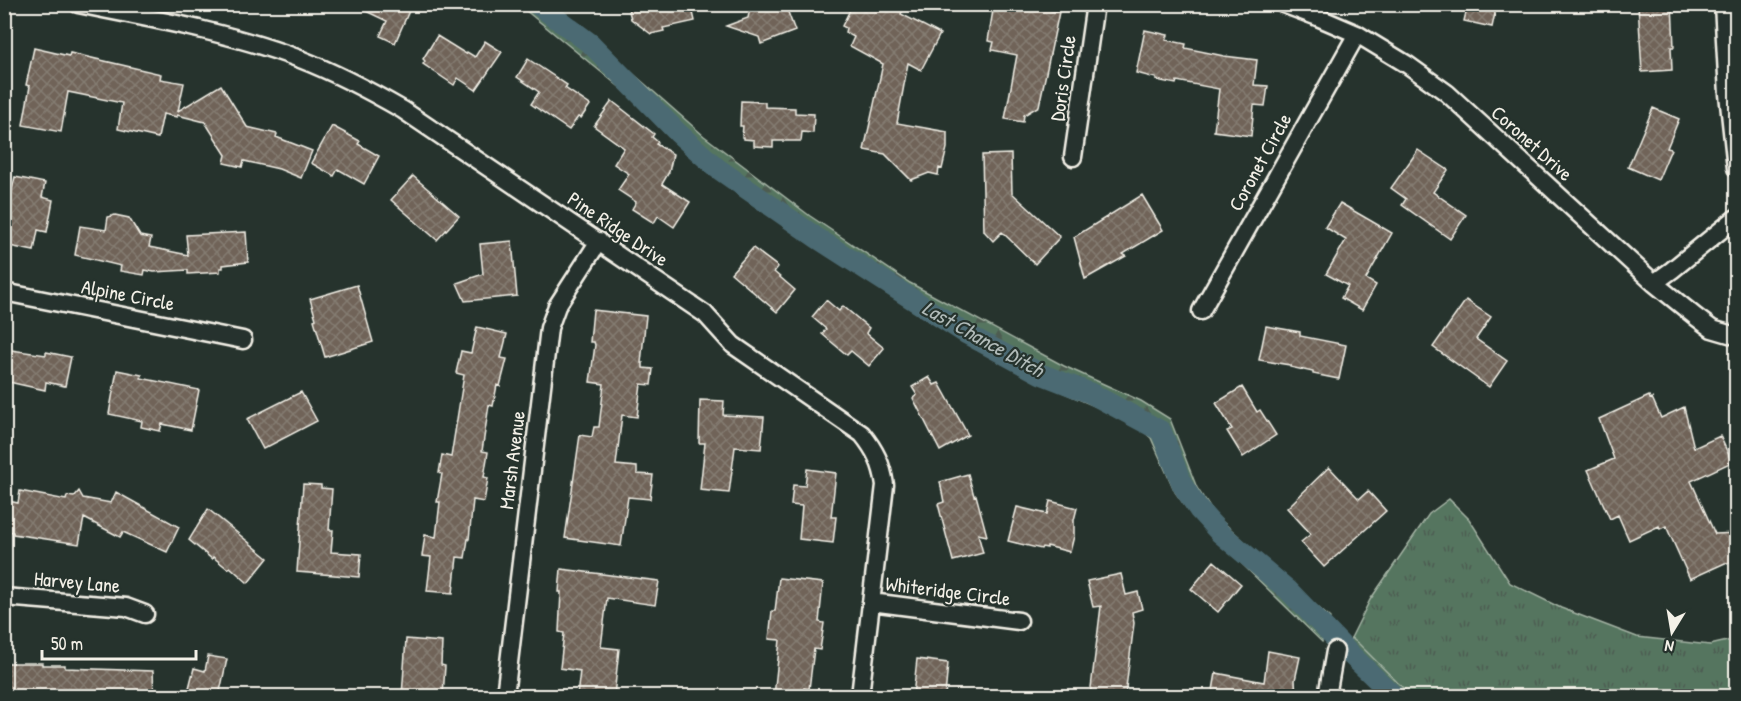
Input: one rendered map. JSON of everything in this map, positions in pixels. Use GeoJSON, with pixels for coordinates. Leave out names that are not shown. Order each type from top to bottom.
{"type":"FeatureCollection","features":[{"type":"Feature","properties":{"kind":"street","name":"Pine Ridge Drive"},"geometry":{"type":"LineString","coordinates":[[78,4],[193,27],[246,41],[302,60],[354,83],[403,110],[705,314],[733,345],[862,434],[874,449],[882,467],[885,485],[860,696]]}},
{"type":"Feature","properties":{"kind":"street","name":"Doris Circle"},"geometry":{"type":"LineString","coordinates":[[1073,157],[1095,4]]}},
{"type":"Feature","properties":{"kind":"street","name":"Coronet Drive"},"geometry":{"type":"LineString","coordinates":[[1283,4],[1357,34],[1408,65],[1446,93],[1654,283],[1712,329],[1737,336]]}},
{"type":"Feature","properties":{"kind":"street"},"geometry":{"type":"LineString","coordinates":[[1723,4],[1728,94],[1737,168]]}},
{"type":"Feature","properties":{"kind":"street","name":"Coronet Circle"},"geometry":{"type":"LineString","coordinates":[[1201,311],[1357,34]]}},
{"type":"Feature","properties":{"kind":"street"},"geometry":{"type":"LineString","coordinates":[[1654,283],[1737,218]]}},
{"type":"Feature","properties":{"kind":"street","name":"Marsh Avenue"},"geometry":{"type":"LineString","coordinates":[[505,696],[549,328],[561,298],[599,241]]}},
{"type":"Feature","properties":{"kind":"street","name":"Alpine Circle"},"geometry":{"type":"LineString","coordinates":[[4,292],[243,340]]}},
{"type":"Feature","properties":{"kind":"street","name":"Harvey Lane"},"geometry":{"type":"LineString","coordinates":[[4,597],[126,607],[145,614]]}},
{"type":"Feature","properties":{"kind":"street","name":"Whiteridge Circle"},"geometry":{"type":"LineString","coordinates":[[872,602],[1019,621]]}},
{"type":"Feature","properties":{"kind":"street"},"geometry":{"type":"LineString","coordinates":[[1327,696],[1335,651]]}},
{"type":"Feature","properties":{"kind":"green space"},"geometry":{"type":"Polygon","coordinates":[[[519,5],[555,5],[704,136],[810,216],[910,283],[1064,366],[1141,401],[1170,419],[1197,488],[1214,514],[1330,618],[1322,642],[1190,513],[1175,492],[1151,438],[1134,423],[1053,388],[969,342],[860,272],[725,173],[519,5]]]}},
{"type":"Feature","properties":{"kind":"green space"},"geometry":{"type":"Polygon","coordinates":[[[1449,499],[1469,519],[1510,583],[1561,608],[1637,637],[1710,645],[1736,639],[1736,696],[1411,696],[1351,638],[1370,600],[1429,514],[1449,499]]]}},
{"type":"Feature","properties":{"kind":"green space"},"geometry":{"type":"Polygon","coordinates":[[[1351,638],[1411,696],[1385,696],[1346,657],[1351,638]]]}},
{"type":"Feature","properties":{"kind":"building"},"geometry":{"type":"Polygon","coordinates":[[[351,4],[412,4],[395,43],[380,36],[387,21],[351,4]]]}},
{"type":"Feature","properties":{"kind":"building"},"geometry":{"type":"Polygon","coordinates":[[[638,4],[691,4],[695,21],[663,28],[664,31],[651,34],[631,19],[628,7],[638,4]]]}},
{"type":"Feature","properties":{"kind":"building"},"geometry":{"type":"Polygon","coordinates":[[[751,4],[785,4],[795,31],[761,44],[759,37],[726,26],[748,18],[751,4]]]}},
{"type":"Feature","properties":{"kind":"building"},"geometry":{"type":"Polygon","coordinates":[[[853,4],[906,4],[901,14],[940,34],[921,70],[908,63],[897,123],[947,132],[947,148],[942,169],[939,168],[938,175],[929,173],[911,180],[885,154],[864,150],[883,64],[850,46],[854,37],[845,32],[846,28],[842,26],[853,4]]]}},
{"type":"Feature","properties":{"kind":"building"},"geometry":{"type":"Polygon","coordinates":[[[994,4],[1036,11],[1037,8],[1059,12],[1039,106],[1024,115],[1023,122],[1005,119],[1017,55],[992,50],[994,42],[988,41],[994,4]]]}},
{"type":"Feature","properties":{"kind":"building"},"geometry":{"type":"Polygon","coordinates":[[[1468,4],[1497,4],[1492,27],[1464,21],[1468,4]]]}},
{"type":"Feature","properties":{"kind":"building"},"geometry":{"type":"Polygon","coordinates":[[[1638,4],[1672,4],[1674,47],[1671,47],[1672,70],[1642,72],[1638,4]]]}},
{"type":"Feature","properties":{"kind":"building"},"geometry":{"type":"Polygon","coordinates":[[[1145,30],[1168,35],[1166,40],[1186,44],[1185,48],[1257,60],[1254,85],[1268,86],[1265,106],[1254,105],[1251,136],[1214,131],[1219,89],[1177,81],[1176,84],[1136,73],[1145,30]]]}},
{"type":"Feature","properties":{"kind":"building"},"geometry":{"type":"Polygon","coordinates":[[[437,36],[475,57],[485,41],[502,52],[476,90],[458,78],[454,85],[423,64],[425,61],[423,59],[437,36]]]}},
{"type":"Feature","properties":{"kind":"building"},"geometry":{"type":"Polygon","coordinates":[[[34,48],[69,56],[70,53],[161,74],[160,79],[184,83],[178,111],[221,85],[247,127],[277,134],[276,137],[312,151],[301,178],[279,169],[244,161],[242,167],[224,163],[226,155],[205,122],[163,114],[158,138],[118,129],[122,103],[68,92],[61,132],[23,125],[30,86],[26,85],[34,48]]]}},
{"type":"Feature","properties":{"kind":"building"},"geometry":{"type":"Polygon","coordinates":[[[528,59],[567,85],[565,88],[590,105],[569,130],[531,104],[539,92],[517,77],[528,59]]]}},
{"type":"Feature","properties":{"kind":"building"},"geometry":{"type":"Polygon","coordinates":[[[612,101],[654,134],[652,137],[658,142],[656,144],[673,154],[669,172],[662,184],[690,202],[674,227],[658,216],[654,223],[632,209],[636,202],[618,190],[629,174],[614,164],[624,148],[594,126],[612,101]]]}},
{"type":"Feature","properties":{"kind":"building"},"geometry":{"type":"Polygon","coordinates":[[[741,101],[765,102],[765,107],[795,108],[795,113],[814,114],[813,133],[802,132],[801,141],[773,141],[773,147],[754,146],[754,140],[742,137],[741,101]]]}},
{"type":"Feature","properties":{"kind":"building"},"geometry":{"type":"Polygon","coordinates":[[[1653,108],[1679,119],[1667,148],[1671,149],[1658,180],[1628,167],[1653,108]]]}},
{"type":"Feature","properties":{"kind":"building"},"geometry":{"type":"Polygon","coordinates":[[[332,126],[360,141],[358,144],[379,156],[364,184],[338,169],[334,176],[311,163],[332,126]]]}},
{"type":"Feature","properties":{"kind":"building"},"geometry":{"type":"Polygon","coordinates":[[[1418,150],[1448,170],[1433,192],[1466,215],[1450,239],[1402,205],[1406,199],[1391,188],[1418,150]]]}},
{"type":"Feature","properties":{"kind":"building"},"geometry":{"type":"Polygon","coordinates":[[[1011,154],[1012,193],[1060,237],[1035,264],[1002,232],[993,241],[984,231],[982,155],[1011,154]]]}},
{"type":"Feature","properties":{"kind":"building"},"geometry":{"type":"Polygon","coordinates":[[[413,176],[459,216],[437,240],[391,200],[413,176]]]}},
{"type":"Feature","properties":{"kind":"building"},"geometry":{"type":"Polygon","coordinates":[[[15,177],[45,183],[42,197],[53,200],[47,232],[38,230],[34,251],[4,245],[4,223],[15,177]]]}},
{"type":"Feature","properties":{"kind":"building"},"geometry":{"type":"Polygon","coordinates":[[[1142,195],[1163,230],[1123,254],[1126,256],[1085,279],[1074,237],[1142,195]]]}},
{"type":"Feature","properties":{"kind":"building"},"geometry":{"type":"Polygon","coordinates":[[[1340,203],[1392,233],[1366,279],[1376,285],[1362,310],[1341,298],[1348,286],[1326,274],[1346,240],[1325,227],[1340,203]]]}},
{"type":"Feature","properties":{"kind":"building"},"geometry":{"type":"Polygon","coordinates":[[[115,215],[129,218],[140,236],[151,238],[149,247],[188,255],[186,235],[246,232],[248,262],[223,265],[220,272],[188,274],[188,270],[154,272],[145,270],[144,275],[120,271],[121,266],[75,255],[80,226],[106,230],[108,217],[115,215]]]}},
{"type":"Feature","properties":{"kind":"building"},"geometry":{"type":"Polygon","coordinates":[[[512,241],[517,296],[465,301],[457,283],[483,274],[480,244],[512,241]]]}},
{"type":"Feature","properties":{"kind":"building"},"geometry":{"type":"Polygon","coordinates":[[[753,248],[778,267],[774,272],[795,290],[777,312],[731,273],[753,248]]]}},
{"type":"Feature","properties":{"kind":"building"},"geometry":{"type":"Polygon","coordinates":[[[357,285],[373,342],[325,357],[310,299],[357,285]]]}},
{"type":"Feature","properties":{"kind":"building"},"geometry":{"type":"Polygon","coordinates":[[[826,300],[839,311],[843,306],[869,328],[866,333],[884,348],[869,366],[851,351],[847,355],[822,334],[826,329],[812,317],[826,300]]]}},
{"type":"Feature","properties":{"kind":"building"},"geometry":{"type":"Polygon","coordinates":[[[1466,300],[1491,317],[1476,339],[1507,361],[1489,387],[1433,347],[1466,300]]]}},
{"type":"Feature","properties":{"kind":"building"},"geometry":{"type":"Polygon","coordinates":[[[593,310],[646,316],[641,363],[643,363],[643,368],[653,369],[651,385],[641,384],[637,417],[622,415],[616,465],[637,467],[637,474],[653,475],[650,499],[628,497],[621,546],[565,538],[580,435],[592,437],[594,427],[599,427],[604,384],[590,382],[595,345],[594,342],[590,342],[593,310]]]}},
{"type":"Feature","properties":{"kind":"building"},"geometry":{"type":"Polygon","coordinates":[[[1266,326],[1300,332],[1300,336],[1346,345],[1339,379],[1313,374],[1313,372],[1290,367],[1290,365],[1259,360],[1266,326]]]}},
{"type":"Feature","properties":{"kind":"building"},"geometry":{"type":"Polygon","coordinates":[[[477,327],[507,334],[501,358],[507,359],[500,386],[497,385],[493,406],[489,405],[482,451],[488,452],[484,477],[488,478],[484,502],[473,500],[465,558],[457,557],[453,593],[427,591],[431,557],[422,556],[425,535],[436,537],[442,455],[451,457],[464,375],[456,373],[461,351],[471,353],[477,327]]]}},
{"type":"Feature","properties":{"kind":"building"},"geometry":{"type":"Polygon","coordinates":[[[4,349],[46,355],[46,352],[71,357],[65,386],[46,382],[45,390],[4,381],[4,349]]]}},
{"type":"Feature","properties":{"kind":"building"},"geometry":{"type":"Polygon","coordinates":[[[117,370],[142,375],[141,378],[199,390],[191,430],[162,424],[160,431],[141,427],[142,421],[109,414],[117,370]]]}},
{"type":"Feature","properties":{"kind":"building"},"geometry":{"type":"Polygon","coordinates":[[[929,377],[934,385],[939,383],[968,435],[940,451],[913,398],[917,395],[912,387],[929,377]]]}},
{"type":"Feature","properties":{"kind":"building"},"geometry":{"type":"Polygon","coordinates":[[[1242,387],[1257,412],[1260,410],[1276,435],[1243,457],[1227,431],[1232,429],[1216,403],[1242,387]]]}},
{"type":"Feature","properties":{"kind":"building"},"geometry":{"type":"Polygon","coordinates":[[[301,392],[317,421],[263,449],[247,419],[301,392]]]}},
{"type":"Feature","properties":{"kind":"building"},"geometry":{"type":"Polygon","coordinates":[[[1649,396],[1661,418],[1684,407],[1694,448],[1720,436],[1732,462],[1691,481],[1715,534],[1737,533],[1737,562],[1725,563],[1690,579],[1666,526],[1660,529],[1659,526],[1629,540],[1618,515],[1610,519],[1588,470],[1614,459],[1599,419],[1649,396]]]}},
{"type":"Feature","properties":{"kind":"building"},"geometry":{"type":"Polygon","coordinates":[[[700,400],[724,401],[723,415],[764,417],[761,449],[735,447],[729,493],[700,490],[705,443],[699,443],[700,400]]]}},
{"type":"Feature","properties":{"kind":"building"},"geometry":{"type":"Polygon","coordinates":[[[1329,467],[1359,499],[1368,491],[1386,511],[1324,567],[1301,542],[1311,534],[1287,508],[1329,467]]]}},
{"type":"Feature","properties":{"kind":"building"},"geometry":{"type":"Polygon","coordinates":[[[807,469],[836,473],[831,517],[836,517],[833,543],[799,539],[802,506],[791,505],[793,485],[805,486],[807,469]]]}},
{"type":"Feature","properties":{"kind":"building"},"geometry":{"type":"Polygon","coordinates":[[[968,474],[987,536],[978,534],[983,553],[953,561],[938,504],[944,502],[940,482],[968,474]]]}},
{"type":"Feature","properties":{"kind":"building"},"geometry":{"type":"Polygon","coordinates":[[[303,484],[321,485],[321,488],[332,489],[329,530],[333,530],[331,552],[361,554],[359,577],[297,572],[303,484]]]}},
{"type":"Feature","properties":{"kind":"building"},"geometry":{"type":"Polygon","coordinates":[[[20,491],[66,500],[67,496],[74,497],[79,491],[83,498],[111,503],[116,492],[179,527],[167,552],[123,532],[120,537],[84,518],[79,544],[13,534],[13,532],[4,530],[4,520],[8,501],[18,503],[20,491]]]}},
{"type":"Feature","properties":{"kind":"building"},"geometry":{"type":"Polygon","coordinates":[[[1050,501],[1077,508],[1070,552],[1047,546],[1041,549],[1008,541],[1017,507],[1047,514],[1050,501]]]}},
{"type":"Feature","properties":{"kind":"building"},"geometry":{"type":"Polygon","coordinates":[[[208,509],[268,558],[248,583],[230,567],[228,569],[213,557],[212,559],[189,540],[208,509]]]}},
{"type":"Feature","properties":{"kind":"building"},"geometry":{"type":"Polygon","coordinates":[[[1214,561],[1241,584],[1218,612],[1191,589],[1214,561]]]}},
{"type":"Feature","properties":{"kind":"building"},"geometry":{"type":"Polygon","coordinates":[[[561,569],[659,581],[655,605],[607,598],[601,647],[619,649],[614,696],[577,696],[580,671],[560,668],[564,633],[559,632],[561,569]]]}},
{"type":"Feature","properties":{"kind":"building"},"geometry":{"type":"Polygon","coordinates":[[[1121,574],[1126,595],[1138,592],[1142,609],[1132,612],[1134,623],[1125,696],[1090,696],[1101,606],[1093,607],[1087,581],[1121,574]]]}},
{"type":"Feature","properties":{"kind":"building"},"geometry":{"type":"Polygon","coordinates":[[[779,578],[823,583],[819,622],[824,623],[820,650],[814,649],[809,689],[804,688],[803,696],[774,696],[780,640],[769,639],[779,578]]]}},
{"type":"Feature","properties":{"kind":"building"},"geometry":{"type":"Polygon","coordinates":[[[406,639],[442,642],[441,665],[445,666],[443,696],[402,696],[406,639]]]}},
{"type":"Feature","properties":{"kind":"building"},"geometry":{"type":"Polygon","coordinates":[[[1268,651],[1300,657],[1295,680],[1296,696],[1212,696],[1216,673],[1264,682],[1268,651]]]}},
{"type":"Feature","properties":{"kind":"building"},"geometry":{"type":"Polygon","coordinates":[[[208,656],[227,659],[219,696],[187,696],[194,668],[205,671],[208,656]]]}},
{"type":"Feature","properties":{"kind":"building"},"geometry":{"type":"Polygon","coordinates":[[[917,659],[948,663],[945,696],[913,696],[917,659]]]}},
{"type":"Feature","properties":{"kind":"building"},"geometry":{"type":"Polygon","coordinates":[[[4,663],[42,663],[42,665],[65,665],[65,668],[153,671],[154,696],[4,696],[4,663]]]}},
{"type":"Feature","properties":{"kind":"waterway","name":"Last Chance Ditch"},"geometry":{"type":"LineString","coordinates":[[537,4],[591,44],[678,133],[717,168],[817,238],[965,333],[1041,374],[1090,393],[1161,431],[1183,486],[1199,510],[1220,533],[1288,590],[1394,696]]}}]}
